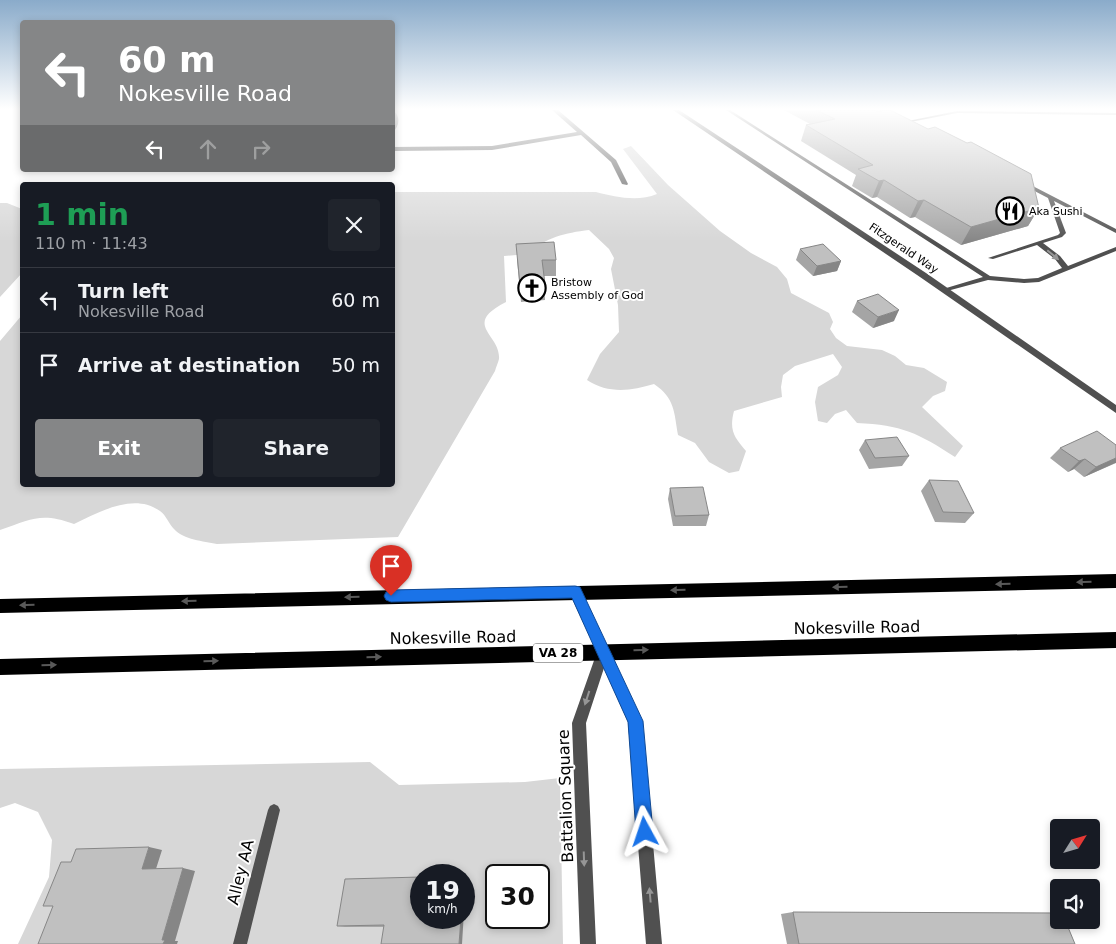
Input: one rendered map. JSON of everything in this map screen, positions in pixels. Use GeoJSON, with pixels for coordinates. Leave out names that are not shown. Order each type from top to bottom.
{"type":"FeatureCollection","features":[{"type":"Feature","properties":{"kind":"highway"},"geometry":{"type":"LineString","coordinates":[[0,606],[1116,581]]}},
{"type":"Feature","properties":{"kind":"highway","name":"Nokesville Road"},"geometry":{"type":"LineString","coordinates":[[0,667],[1116,640]]}},
{"type":"Feature","properties":{"kind":"street"},"geometry":{"type":"LineString","coordinates":[[606,154],[614,161],[625,184]]}},
{"type":"Feature","properties":{"kind":"street","name":"Fitzgerald Way"},"geometry":{"type":"LineString","coordinates":[[742,154],[945,290],[1116,410]]}},
{"type":"Feature","properties":{"kind":"street"},"geometry":{"type":"LineString","coordinates":[[575,592],[635,721],[654,944]]}},
{"type":"Feature","properties":{"kind":"street","name":"Battalion Square"},"geometry":{"type":"LineString","coordinates":[[588,944],[579,723],[602,651]]}},
{"type":"Feature","properties":{"kind":"lane"},"geometry":{"type":"LineString","coordinates":[[796,154],[988,278]]}},
{"type":"Feature","properties":{"kind":"lane"},"geometry":{"type":"LineString","coordinates":[[1020,182],[1116,231]]}},
{"type":"Feature","properties":{"kind":"lane"},"geometry":{"type":"LineString","coordinates":[[990,258],[1063,233],[1050,197]]}},
{"type":"Feature","properties":{"kind":"lane"},"geometry":{"type":"LineString","coordinates":[[1038,243],[1055,255],[1066,269]]}},
{"type":"Feature","properties":{"kind":"lane"},"geometry":{"type":"LineString","coordinates":[[945,290],[988,278],[1039,280],[1116,249]]}},
{"type":"Feature","properties":{"kind":"lane","name":"Alley AA"},"geometry":{"type":"LineString","coordinates":[[240,944],[274,810]]}},
{"type":"Feature","properties":{"kind":"shaded area"},"geometry":{"type":"Polygon","coordinates":[[[627,154],[639,154],[668,185],[720,231],[751,253],[777,267],[787,279],[791,293],[829,313],[833,322],[830,329],[836,338],[847,346],[882,350],[895,356],[906,365],[924,368],[947,382],[945,391],[933,396],[922,407],[963,446],[955,457],[920,436],[898,428],[857,423],[846,410],[835,414],[827,423],[818,421],[815,402],[818,387],[838,375],[842,367],[833,354],[795,366],[783,375],[782,397],[734,411],[732,428],[738,442],[746,451],[739,471],[729,473],[709,462],[695,443],[678,435],[670,400],[654,384],[620,390],[603,388],[587,380],[600,354],[619,332],[618,305],[611,269],[614,258],[609,249],[589,230],[556,237],[528,254],[504,256],[506,302],[486,317],[485,324],[486,330],[498,350],[499,359],[495,371],[398,537],[217,544],[183,536],[174,529],[160,511],[139,503],[117,506],[94,514],[74,524],[53,518],[37,518],[0,530],[0,341],[20,317],[20,487],[395,487],[395,192],[596,192],[634,198],[657,194],[627,154]]]}},
{"type":"Feature","properties":{"kind":"shaded area"},"geometry":{"type":"Polygon","coordinates":[[[0,203],[7,203],[20,208],[20,275],[0,297],[0,203]]]}},
{"type":"Feature","properties":{"kind":"shaded area"},"geometry":{"type":"Polygon","coordinates":[[[370,762],[399,785],[525,782],[560,778],[563,944],[18,944],[49,877],[52,840],[38,812],[15,803],[0,808],[0,769],[370,762]]]}},
{"type":"Feature","properties":{"kind":"building"},"geometry":{"type":"Polygon","coordinates":[[[855,154],[994,154],[1031,174],[1039,208],[971,227],[924,200],[918,201],[884,180],[879,181],[858,169],[873,165],[855,154]]]}},
{"type":"Feature","properties":{"kind":"building"},"geometry":{"type":"Polygon","coordinates":[[[554,242],[556,260],[542,260],[545,284],[520,285],[516,244],[554,242]]]}},
{"type":"Feature","properties":{"kind":"building"},"geometry":{"type":"Polygon","coordinates":[[[823,244],[841,261],[817,266],[800,249],[823,244]]]}},
{"type":"Feature","properties":{"kind":"building"},"geometry":{"type":"Polygon","coordinates":[[[878,294],[899,310],[878,317],[857,301],[878,294]]]}},
{"type":"Feature","properties":{"kind":"building"},"geometry":{"type":"Polygon","coordinates":[[[1097,431],[1116,445],[1116,458],[1096,467],[1085,459],[1079,461],[1060,448],[1097,431]]]}},
{"type":"Feature","properties":{"kind":"building"},"geometry":{"type":"Polygon","coordinates":[[[897,437],[909,456],[875,458],[865,440],[897,437]]]}},
{"type":"Feature","properties":{"kind":"building"},"geometry":{"type":"Polygon","coordinates":[[[929,480],[958,481],[974,513],[943,512],[929,480]]]}},
{"type":"Feature","properties":{"kind":"building"},"geometry":{"type":"Polygon","coordinates":[[[703,487],[709,515],[675,516],[670,488],[703,487]]]}},
{"type":"Feature","properties":{"kind":"building"},"geometry":{"type":"Polygon","coordinates":[[[149,847],[142,869],[183,868],[162,940],[165,940],[163,944],[38,944],[53,906],[43,906],[61,862],[71,862],[76,849],[149,847]]]}},
{"type":"Feature","properties":{"kind":"building"},"geometry":{"type":"Polygon","coordinates":[[[410,877],[410,929],[460,929],[459,944],[381,944],[384,925],[337,926],[345,879],[410,877]]]}},
{"type":"Feature","properties":{"kind":"building"},"geometry":{"type":"Polygon","coordinates":[[[793,912],[1050,913],[1050,929],[1069,929],[1075,944],[799,944],[793,912]]]}},
{"type":"Feature","properties":{"kind":"place","name":"Aka Sushi"},"geometry":{"type":"Point","coordinates":[1010,211]}},
{"type":"Feature","properties":{"kind":"place","name":"Bristow Assembly of God"},"geometry":{"type":"Point","coordinates":[532,288]}},
{"type":"Feature","properties":{"kind":"route"},"geometry":{"type":"LineString","coordinates":[[391,596],[575,592],[635,721],[645,832]]}}]}
